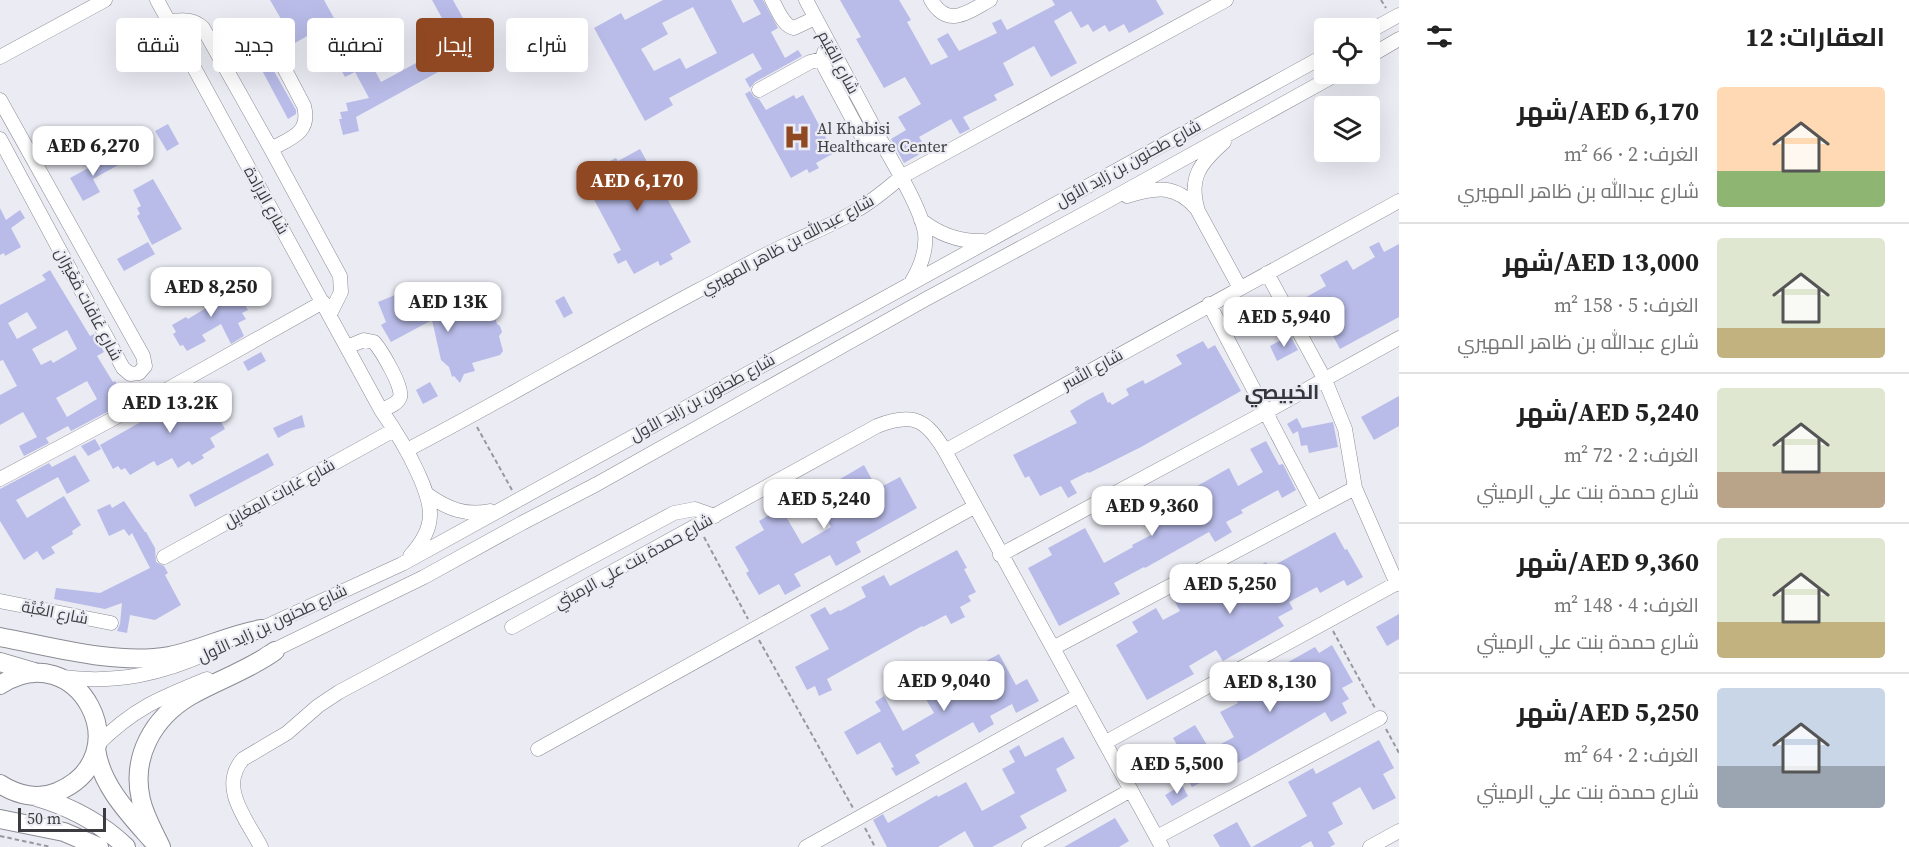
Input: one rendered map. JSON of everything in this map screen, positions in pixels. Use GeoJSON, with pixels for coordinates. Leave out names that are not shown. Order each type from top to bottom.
{"type":"FeatureCollection","features":[{"type":"Feature","properties":{"kind":"main road"},"geometry":{"type":"LineString","coordinates":[[0,637],[111,658],[150,658],[188,652],[239,634],[262,629]]}},
{"type":"Feature","properties":{"kind":"main road"},"geometry":{"type":"LineString","coordinates":[[159,847],[146,814],[139,787],[141,758],[152,731],[171,709],[190,696],[244,671],[275,651]]}},
{"type":"Feature","properties":{"kind":"main road"},"geometry":{"type":"LineString","coordinates":[[0,662],[35,673],[59,677],[82,693],[96,717],[98,759],[116,798],[159,847]]}},
{"type":"Feature","properties":{"kind":"main road"},"geometry":{"type":"LineString","coordinates":[[0,684],[12,678],[35,673]]}},
{"type":"Feature","properties":{"kind":"main road"},"geometry":{"type":"LineString","coordinates":[[0,785],[24,795],[36,796],[52,794],[68,788],[86,771],[97,747]]}},
{"type":"Feature","properties":{"kind":"main road"},"geometry":{"type":"LineString","coordinates":[[36,796],[59,803],[98,824],[126,847]]}},
{"type":"Feature","properties":{"kind":"main road"},"geometry":{"type":"LineString","coordinates":[[0,819],[64,832],[99,847]]}},
{"type":"Feature","properties":{"kind":"street"},"geometry":{"type":"LineString","coordinates":[[0,57],[105,0]]}},
{"type":"Feature","properties":{"kind":"street","name":"شارع الإرَادة"},"geometry":{"type":"LineString","coordinates":[[157,0],[166,18]]}},
{"type":"Feature","properties":{"kind":"street"},"geometry":{"type":"LineString","coordinates":[[772,0],[786,24],[791,28],[815,18]]}},
{"type":"Feature","properties":{"kind":"street","name":"شارع القِيَم"},"geometry":{"type":"LineString","coordinates":[[806,0],[901,177],[921,220],[925,233],[924,253],[918,271],[911,282]]}},
{"type":"Feature","properties":{"kind":"street"},"geometry":{"type":"LineString","coordinates":[[931,0],[945,15],[958,16],[990,0]]}},
{"type":"Feature","properties":{"kind":"street","name":"شارع عبدالله بن ظاهر المهيري"},"geometry":{"type":"LineString","coordinates":[[407,450],[678,301],[856,211],[879,196],[901,177],[1226,0]]}},
{"type":"Feature","properties":{"kind":"street"},"geometry":{"type":"LineString","coordinates":[[1380,25],[1399,15]]}},
{"type":"Feature","properties":{"kind":"street"},"geometry":{"type":"LineString","coordinates":[[201,26],[213,46]]}},
{"type":"Feature","properties":{"kind":"street"},"geometry":{"type":"LineString","coordinates":[[1380,50],[1399,39]]}},
{"type":"Feature","properties":{"kind":"street"},"geometry":{"type":"LineString","coordinates":[[829,43],[822,58],[825,68],[862,137],[870,143],[884,145]]}},
{"type":"Feature","properties":{"kind":"street"},"geometry":{"type":"LineString","coordinates":[[759,90],[810,62],[822,58]]}},
{"type":"Feature","properties":{"kind":"street","name":"شارع طحنون بن زايد الأول"},"geometry":{"type":"LineString","coordinates":[[59,677],[120,679],[150,674],[180,665],[402,564],[1314,61]]}},
{"type":"Feature","properties":{"kind":"street","name":"شارع الإرَادة"},"geometry":{"type":"LineString","coordinates":[[196,72],[381,410],[407,450],[428,495],[430,506],[428,528],[418,547],[402,564]]}},
{"type":"Feature","properties":{"kind":"street"},"geometry":{"type":"LineString","coordinates":[[0,480],[142,403],[326,308],[340,292],[340,276],[228,72]]}},
{"type":"Feature","properties":{"kind":"street"},"geometry":{"type":"LineString","coordinates":[[271,148],[299,133],[305,120],[304,106],[286,72]]}},
{"type":"Feature","properties":{"kind":"street","name":"شارع طحنون بن زايد الأول"},"geometry":{"type":"LineString","coordinates":[[97,747],[122,722],[151,702],[275,651],[424,577],[597,484],[926,299],[1319,84]]}},
{"type":"Feature","properties":{"kind":"street","name":"شارع غَافَات مْغَيرَان"},"geometry":{"type":"LineString","coordinates":[[0,100],[143,356],[145,366],[139,373],[130,374],[123,368],[0,139]]}},
{"type":"Feature","properties":{"kind":"street"},"geometry":{"type":"LineString","coordinates":[[1240,288],[1198,210],[1194,199],[1194,187],[1202,164],[1210,154],[1244,125]]}},
{"type":"Feature","properties":{"kind":"street"},"geometry":{"type":"LineString","coordinates":[[1102,204],[1156,189],[1180,194],[1198,210]]}},
{"type":"Feature","properties":{"kind":"street","name":"شارع النَّسر"},"geometry":{"type":"LineString","coordinates":[[945,451],[1399,201]]}},
{"type":"Feature","properties":{"kind":"street"},"geometry":{"type":"LineString","coordinates":[[921,220],[932,229],[951,238],[971,242],[985,241]]}},
{"type":"Feature","properties":{"kind":"street"},"geometry":{"type":"LineString","coordinates":[[1106,742],[1398,583],[1356,488],[1345,429],[1325,380],[1267,273]]}},
{"type":"Feature","properties":{"kind":"street"},"geometry":{"type":"LineString","coordinates":[[1209,304],[1316,508]]}},
{"type":"Feature","properties":{"kind":"street"},"geometry":{"type":"LineString","coordinates":[[1000,555],[1399,338]]}},
{"type":"Feature","properties":{"kind":"street"},"geometry":{"type":"LineString","coordinates":[[347,347],[364,340],[374,342],[398,384],[400,399],[381,410]]}},
{"type":"Feature","properties":{"kind":"street","name":"شارع حمدة بنت علي الرميثي"},"geometry":{"type":"LineString","coordinates":[[512,627],[877,426],[903,418],[915,420],[926,426],[945,451],[1000,555],[1160,842],[1380,718]]}},
{"type":"Feature","properties":{"kind":"street","name":"شارع غابات المِغَايِل"},"geometry":{"type":"LineString","coordinates":[[164,557],[394,430]]}},
{"type":"Feature","properties":{"kind":"street"},"geometry":{"type":"LineString","coordinates":[[1053,648],[1356,488]]}},
{"type":"Feature","properties":{"kind":"street"},"geometry":{"type":"LineString","coordinates":[[428,495],[449,508],[461,512],[498,510]]}},
{"type":"Feature","properties":{"kind":"street"},"geometry":{"type":"LineString","coordinates":[[538,749],[974,507]]}},
{"type":"Feature","properties":{"kind":"street"},"geometry":{"type":"LineString","coordinates":[[261,847],[233,794],[232,779],[237,765],[243,759],[287,733],[334,695],[674,513],[695,509],[715,516]]}},
{"type":"Feature","properties":{"kind":"street","name":"شارع الغُبَّة"},"geometry":{"type":"LineString","coordinates":[[0,601],[111,623]]}},
{"type":"Feature","properties":{"kind":"street"},"geometry":{"type":"LineString","coordinates":[[806,847],[1078,696]]}},
{"type":"Feature","properties":{"kind":"street"},"geometry":{"type":"LineString","coordinates":[[1029,847],[1131,790]]}},
{"type":"Feature","properties":{"kind":"street"},"geometry":{"type":"LineString","coordinates":[[1370,847],[1399,831]]}},
{"type":"Feature","properties":{"kind":"path"},"geometry":{"type":"LineString","coordinates":[[471,416],[517,499]]}},
{"type":"Feature","properties":{"kind":"path"},"geometry":{"type":"LineString","coordinates":[[698,526],[875,847]]}},
{"type":"Feature","properties":{"kind":"path"},"geometry":{"type":"LineString","coordinates":[[1328,622],[1399,753]]}},
{"type":"Feature","properties":{"kind":"path"},"geometry":{"type":"LineString","coordinates":[[0,836],[51,847]]}},
{"type":"Feature","properties":{"kind":"building"},"geometry":{"type":"Polygon","coordinates":[[[270,0],[324,0],[334,18],[307,18],[307,36],[295,43],[295,18],[280,18],[270,0]]]}},
{"type":"Feature","properties":{"kind":"building"},"geometry":{"type":"Polygon","coordinates":[[[432,0],[453,0],[463,18],[442,18],[432,0]]]}},
{"type":"Feature","properties":{"kind":"building"},"geometry":{"type":"Polygon","coordinates":[[[663,0],[731,0],[743,23],[761,14],[753,0],[763,0],[778,28],[771,32],[785,58],[798,50],[802,56],[755,82],[750,88],[745,79],[762,69],[753,53],[669,98],[673,105],[645,121],[594,28],[621,13],[625,20],[663,0]],[[693,7],[662,23],[668,34],[641,49],[654,71],[680,58],[686,69],[717,53],[693,7]]]}},
{"type":"Feature","properties":{"kind":"building"},"geometry":{"type":"Polygon","coordinates":[[[840,0],[899,0],[911,20],[907,22],[931,65],[948,57],[937,39],[948,33],[959,51],[997,33],[992,23],[1001,19],[1007,30],[1055,5],[1052,0],[1156,0],[1164,14],[1129,33],[1124,24],[1109,32],[1105,25],[1093,32],[1088,24],[1081,28],[1071,11],[1054,21],[1077,63],[1051,77],[1034,46],[1003,63],[1014,85],[994,95],[997,100],[963,117],[970,129],[960,134],[951,119],[919,137],[927,150],[904,163],[891,139],[906,130],[898,117],[921,104],[905,77],[884,88],[856,39],[861,37],[840,0]]]}},
{"type":"Feature","properties":{"kind":"building"},"geometry":{"type":"Polygon","coordinates":[[[416,63],[416,72],[438,72],[356,117],[359,131],[343,135],[339,119],[342,119],[340,112],[348,111],[346,103],[369,98],[355,72],[376,72],[381,82],[404,72],[404,70],[416,63]]]}},
{"type":"Feature","properties":{"kind":"building"},"geometry":{"type":"Polygon","coordinates":[[[263,72],[274,72],[296,110],[296,114],[288,119],[263,72]]]}},
{"type":"Feature","properties":{"kind":"building"},"geometry":{"type":"Polygon","coordinates":[[[342,72],[355,72],[345,77],[342,72]]]}},
{"type":"Feature","properties":{"kind":"building","name":"Al Khabisi Healthcare Center"},"geometry":{"type":"Polygon","coordinates":[[[750,91],[766,110],[794,95],[796,99],[803,95],[834,153],[816,163],[819,168],[809,173],[807,169],[791,178],[745,94],[750,91]]]}},
{"type":"Feature","properties":{"kind":"building"},"geometry":{"type":"Polygon","coordinates":[[[168,124],[179,144],[167,151],[155,131],[168,124]]]}},
{"type":"Feature","properties":{"kind":"building"},"geometry":{"type":"Polygon","coordinates":[[[640,149],[691,242],[670,254],[673,259],[660,266],[658,261],[634,274],[626,260],[618,264],[613,254],[621,250],[583,179],[607,166],[606,163],[616,158],[618,161],[640,149]]]}},
{"type":"Feature","properties":{"kind":"building"},"geometry":{"type":"Polygon","coordinates":[[[114,154],[120,164],[93,179],[100,192],[83,201],[70,178],[114,154]]]}},
{"type":"Feature","properties":{"kind":"building"},"geometry":{"type":"Polygon","coordinates":[[[153,179],[182,229],[152,245],[137,216],[140,214],[137,208],[141,206],[133,190],[153,179]]]}},
{"type":"Feature","properties":{"kind":"building"},"geometry":{"type":"Polygon","coordinates":[[[0,208],[6,220],[20,210],[25,218],[11,228],[21,247],[5,256],[4,253],[0,255],[0,208]]]}},
{"type":"Feature","properties":{"kind":"building"},"geometry":{"type":"Polygon","coordinates":[[[148,242],[155,254],[124,271],[117,259],[148,242]]]}},
{"type":"Feature","properties":{"kind":"building"},"geometry":{"type":"Polygon","coordinates":[[[1379,242],[1384,252],[1399,244],[1399,317],[1340,349],[1327,325],[1317,331],[1301,300],[1326,286],[1320,275],[1347,260],[1353,270],[1375,257],[1369,247],[1379,242]]]}},
{"type":"Feature","properties":{"kind":"building"},"geometry":{"type":"Polygon","coordinates":[[[50,270],[90,336],[94,334],[104,352],[97,356],[113,382],[115,381],[126,402],[71,431],[68,426],[46,438],[49,443],[24,456],[19,446],[37,437],[23,412],[0,425],[0,395],[17,386],[3,360],[0,361],[0,305],[46,280],[42,275],[50,270]],[[27,312],[8,323],[17,339],[37,328],[27,312]],[[67,330],[32,349],[41,365],[51,360],[53,363],[77,349],[67,330]],[[87,381],[56,398],[67,417],[97,399],[87,381]]]}},
{"type":"Feature","properties":{"kind":"building"},"geometry":{"type":"Polygon","coordinates":[[[201,274],[217,304],[237,292],[248,310],[242,313],[246,319],[238,323],[244,336],[231,344],[221,324],[202,335],[206,341],[187,351],[183,345],[180,346],[173,334],[176,332],[172,325],[206,308],[191,279],[201,274]]]}},
{"type":"Feature","properties":{"kind":"building"},"geometry":{"type":"Polygon","coordinates":[[[400,293],[407,311],[421,303],[427,314],[457,306],[460,316],[489,309],[493,311],[502,332],[499,336],[503,351],[500,355],[472,363],[475,371],[464,374],[460,383],[454,376],[452,377],[449,367],[441,360],[432,320],[391,342],[381,325],[386,322],[378,302],[400,293]]]}},
{"type":"Feature","properties":{"kind":"building"},"geometry":{"type":"Polygon","coordinates":[[[564,296],[573,313],[564,318],[555,301],[564,296]]]}},
{"type":"Feature","properties":{"kind":"building"},"geometry":{"type":"Polygon","coordinates":[[[1290,335],[1298,350],[1277,361],[1270,346],[1290,335]]]}},
{"type":"Feature","properties":{"kind":"building"},"geometry":{"type":"Polygon","coordinates":[[[1203,341],[1208,349],[1215,345],[1241,391],[1141,447],[1070,481],[1077,493],[1068,498],[1061,486],[1040,496],[1029,476],[1025,478],[1013,455],[1077,423],[1070,411],[1086,401],[1103,392],[1108,403],[1112,405],[1129,395],[1126,389],[1143,380],[1145,384],[1182,364],[1176,355],[1203,341]]]}},
{"type":"Feature","properties":{"kind":"building"},"geometry":{"type":"Polygon","coordinates":[[[261,352],[266,361],[248,371],[243,362],[261,352]]]}},
{"type":"Feature","properties":{"kind":"building"},"geometry":{"type":"Polygon","coordinates":[[[430,382],[438,396],[423,404],[416,390],[430,382]]]}},
{"type":"Feature","properties":{"kind":"building"},"geometry":{"type":"Polygon","coordinates":[[[208,384],[225,412],[221,414],[223,418],[220,420],[225,429],[210,438],[215,447],[202,455],[204,458],[192,465],[189,461],[178,468],[172,458],[157,466],[154,461],[130,475],[125,468],[121,470],[118,466],[113,469],[100,445],[208,384]]]}},
{"type":"Feature","properties":{"kind":"building"},"geometry":{"type":"Polygon","coordinates":[[[1399,396],[1399,426],[1374,440],[1361,417],[1399,396]]]}},
{"type":"Feature","properties":{"kind":"building"},"geometry":{"type":"Polygon","coordinates":[[[302,415],[305,427],[278,438],[273,428],[302,415]]]}},
{"type":"Feature","properties":{"kind":"building"},"geometry":{"type":"Polygon","coordinates":[[[1297,418],[1302,428],[1333,422],[1338,447],[1309,453],[1307,445],[1301,446],[1298,431],[1293,434],[1287,424],[1297,418]]]}},
{"type":"Feature","properties":{"kind":"building"},"geometry":{"type":"Polygon","coordinates":[[[95,439],[101,449],[88,456],[81,446],[95,439]]]}},
{"type":"Feature","properties":{"kind":"building"},"geometry":{"type":"Polygon","coordinates":[[[1266,441],[1279,465],[1283,464],[1296,490],[1282,498],[1278,490],[1241,510],[1243,513],[1226,522],[1232,532],[1215,542],[1209,532],[1114,583],[1120,594],[1059,626],[1028,568],[1052,555],[1048,548],[1085,528],[1104,563],[1153,534],[1134,500],[1142,495],[1147,504],[1165,495],[1169,502],[1229,468],[1238,486],[1263,472],[1250,449],[1266,441]]]}},
{"type":"Feature","properties":{"kind":"building"},"geometry":{"type":"Polygon","coordinates":[[[268,453],[274,465],[195,507],[189,495],[268,453]]]}},
{"type":"Feature","properties":{"kind":"building"},"geometry":{"type":"Polygon","coordinates":[[[75,455],[90,481],[67,494],[58,477],[16,500],[27,518],[64,496],[81,525],[72,531],[73,534],[51,547],[55,553],[43,560],[37,551],[24,560],[0,521],[0,489],[49,463],[52,467],[75,455]]]}},
{"type":"Feature","properties":{"kind":"building"},"geometry":{"type":"Polygon","coordinates":[[[864,465],[877,489],[900,477],[917,508],[856,542],[861,552],[836,566],[830,555],[794,574],[801,586],[785,595],[779,584],[759,595],[735,547],[764,530],[759,521],[781,508],[802,544],[831,527],[813,495],[864,465]]]}},
{"type":"Feature","properties":{"kind":"building"},"geometry":{"type":"Polygon","coordinates":[[[124,501],[155,548],[156,562],[164,566],[168,573],[165,575],[181,605],[155,620],[130,615],[127,633],[117,631],[122,603],[105,609],[54,599],[56,588],[100,593],[150,568],[132,533],[129,536],[124,529],[109,536],[97,510],[110,504],[112,508],[124,501]]]}},
{"type":"Feature","properties":{"kind":"building"},"geometry":{"type":"Polygon","coordinates":[[[1335,532],[1363,577],[1347,586],[1344,580],[1320,593],[1317,587],[1289,602],[1293,609],[1278,617],[1284,626],[1223,661],[1216,650],[1189,666],[1194,674],[1147,700],[1116,645],[1138,632],[1132,622],[1156,608],[1163,620],[1180,611],[1174,600],[1186,593],[1209,582],[1215,591],[1266,562],[1269,568],[1335,532]]]}},
{"type":"Feature","properties":{"kind":"building"},"geometry":{"type":"Polygon","coordinates":[[[957,550],[976,592],[968,596],[971,601],[960,607],[965,617],[951,624],[946,615],[922,626],[827,679],[832,690],[819,696],[815,686],[807,690],[795,667],[829,649],[810,615],[825,607],[830,615],[840,611],[866,597],[861,587],[884,575],[890,586],[957,550]]]}},
{"type":"Feature","properties":{"kind":"building"},"geometry":{"type":"Polygon","coordinates":[[[1399,614],[1399,639],[1387,646],[1376,627],[1399,614]]]}},
{"type":"Feature","properties":{"kind":"building"},"geometry":{"type":"Polygon","coordinates":[[[1332,645],[1353,682],[1342,688],[1349,699],[1342,703],[1347,713],[1331,722],[1325,712],[1192,787],[1180,766],[1187,762],[1173,738],[1195,725],[1210,750],[1234,737],[1220,712],[1238,703],[1231,691],[1242,685],[1249,696],[1270,684],[1265,675],[1315,647],[1319,653],[1332,645]]]}},
{"type":"Feature","properties":{"kind":"building"},"geometry":{"type":"Polygon","coordinates":[[[999,654],[1016,685],[1027,679],[1039,701],[1016,713],[1012,704],[990,716],[994,724],[979,733],[973,722],[915,755],[920,763],[896,776],[891,768],[894,767],[880,742],[857,755],[844,732],[881,711],[875,702],[884,696],[903,731],[934,713],[916,682],[936,670],[942,680],[965,667],[968,671],[999,654]]]}},
{"type":"Feature","properties":{"kind":"building"},"geometry":{"type":"Polygon","coordinates":[[[1063,737],[1075,758],[1056,769],[1067,791],[1020,816],[1027,828],[992,847],[974,847],[965,831],[938,847],[887,847],[873,820],[883,814],[888,823],[937,795],[938,797],[966,782],[982,811],[1015,793],[1002,769],[1015,762],[1009,751],[1019,745],[1025,757],[1063,737]]]}},
{"type":"Feature","properties":{"kind":"building"},"geometry":{"type":"Polygon","coordinates":[[[1379,740],[1394,768],[1383,774],[1396,798],[1373,810],[1360,787],[1332,803],[1343,824],[1328,832],[1335,844],[1330,847],[1314,847],[1311,841],[1300,847],[1252,847],[1307,816],[1288,782],[1313,768],[1316,774],[1379,740]]]}},
{"type":"Feature","properties":{"kind":"building"},"geometry":{"type":"Polygon","coordinates":[[[1182,785],[1188,796],[1172,806],[1165,795],[1182,785]]]}},
{"type":"Feature","properties":{"kind":"building"},"geometry":{"type":"Polygon","coordinates":[[[1115,818],[1129,841],[1119,847],[1064,847],[1115,818]]]}},
{"type":"Feature","properties":{"kind":"building"},"geometry":{"type":"Polygon","coordinates":[[[1237,822],[1251,847],[1220,847],[1213,835],[1237,822]]]}},
{"type":"Feature","properties":{"kind":"place","name":"Al Khabisi Healthcare Center"},"geometry":{"type":"Point","coordinates":[797,137]}},
{"type":"Feature","properties":{"kind":"district","name":"الخبيصي"},"geometry":{"type":"Point","coordinates":[1282,392]}}]}
